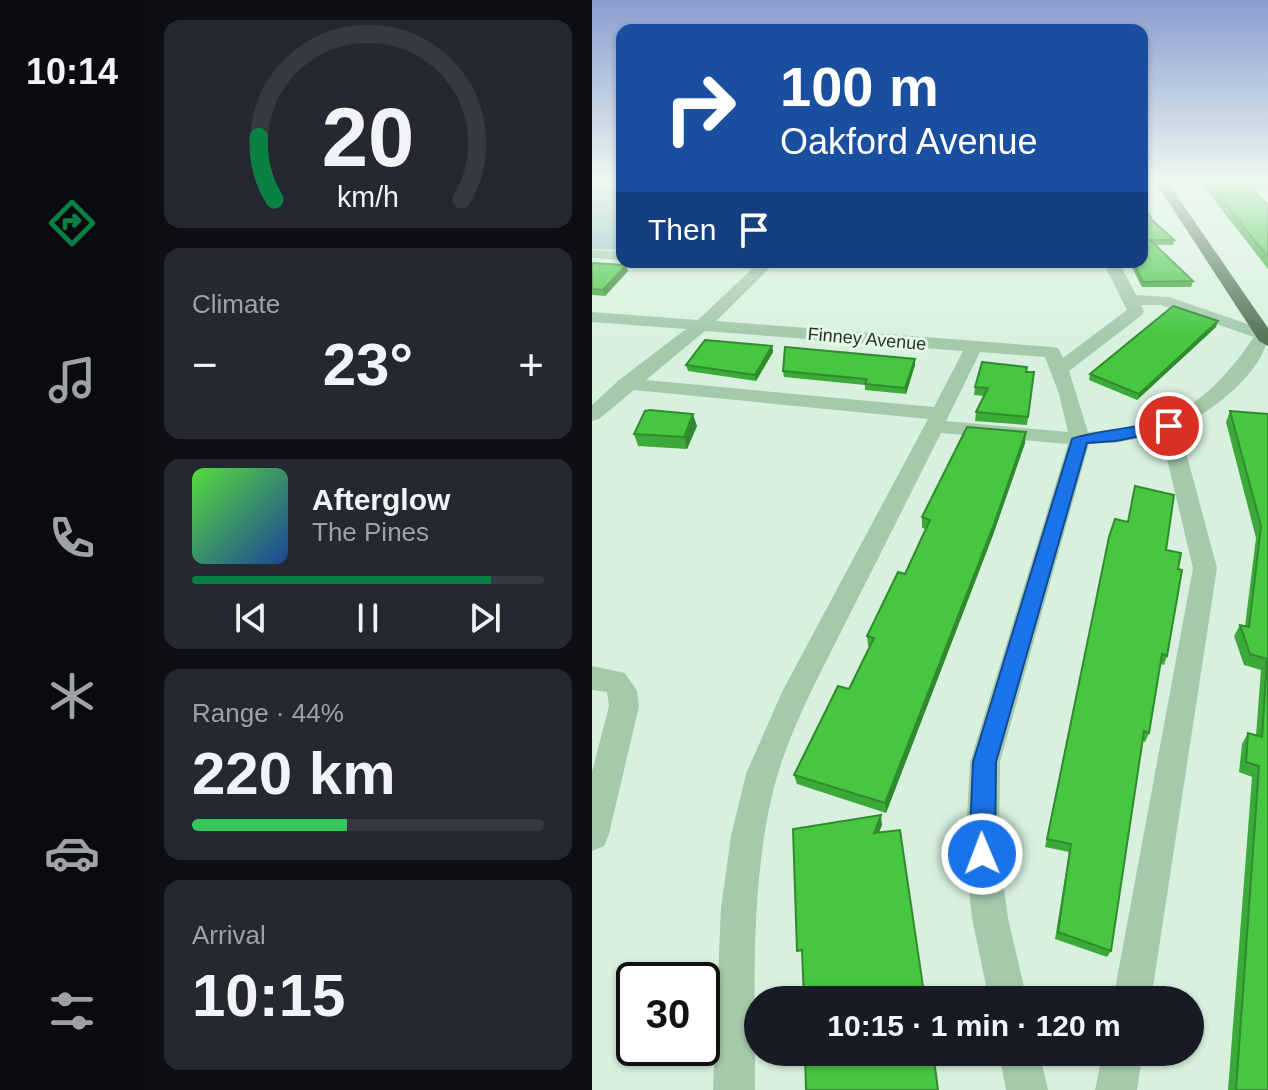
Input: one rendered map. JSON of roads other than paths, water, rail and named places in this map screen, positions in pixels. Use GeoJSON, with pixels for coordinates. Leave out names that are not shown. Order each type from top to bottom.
{"type":"FeatureCollection","features":[{"type":"Feature","properties":{"kind":"main road"},"geometry":{"type":"LineString","coordinates":[[1196,234],[1266,338]]}},
{"type":"Feature","properties":{"kind":"street"},"geometry":{"type":"LineString","coordinates":[[592,254],[616,256]]}},
{"type":"Feature","properties":{"kind":"street"},"geometry":{"type":"LineString","coordinates":[[592,415],[610,392],[702,325],[762,268]]}},
{"type":"Feature","properties":{"kind":"street"},"geometry":{"type":"LineString","coordinates":[[1005,986],[990,918],[982,854],[985,762],[1080,439],[1076,415],[1059,370],[1136,311],[1114,268]]}},
{"type":"Feature","properties":{"kind":"street"},"geometry":{"type":"LineString","coordinates":[[610,392],[937,420],[1080,439],[1131,434],[1169,426],[1224,390],[1266,338],[1163,300],[1131,300]]}},
{"type":"Feature","properties":{"kind":"street","name":"Finney Avenue"},"geometry":{"type":"LineString","coordinates":[[592,317],[1052,352],[1059,370]]}},
{"type":"Feature","properties":{"kind":"street"},"geometry":{"type":"LineString","coordinates":[[734,1090],[736,956],[742,871],[756,798],[774,742],[801,683],[974,347]]}},
{"type":"Feature","properties":{"kind":"street"},"geometry":{"type":"LineString","coordinates":[[1134,986],[1205,568],[1169,426]]}},
{"type":"Feature","properties":{"kind":"street"},"geometry":{"type":"LineString","coordinates":[[592,678],[615,681],[623,691],[624,706],[592,834]]}},
{"type":"Feature","properties":{"kind":"street"},"geometry":{"type":"LineString","coordinates":[[1022,1066],[1027,1090]]}},
{"type":"Feature","properties":{"kind":"street"},"geometry":{"type":"LineString","coordinates":[[1116,1090],[1120,1066]]}}]}
